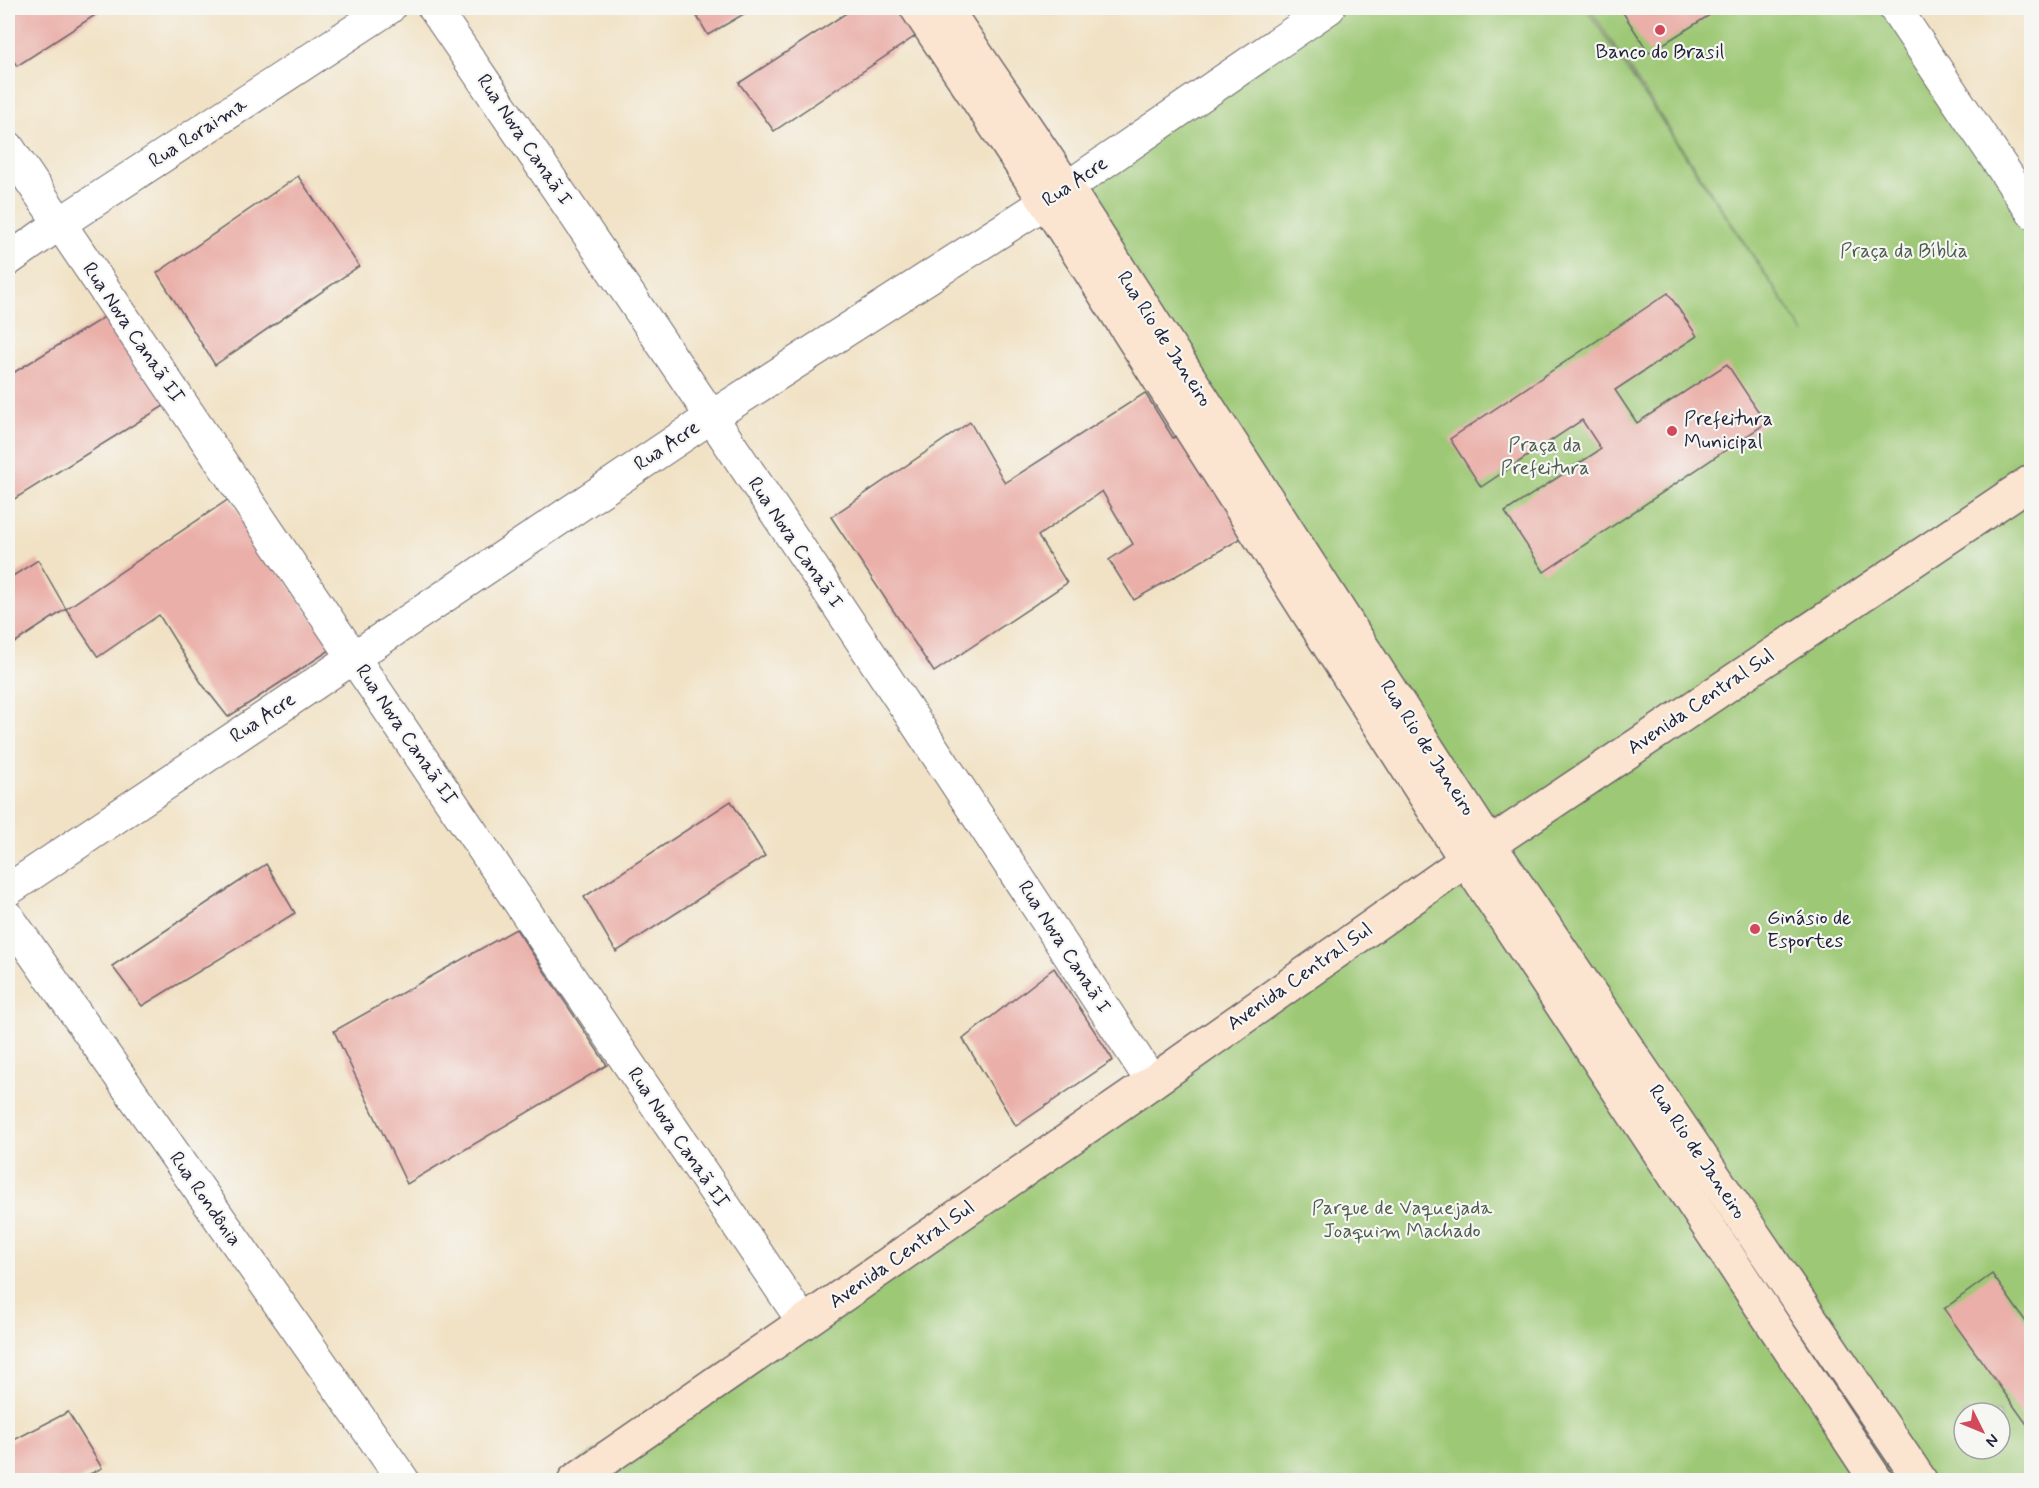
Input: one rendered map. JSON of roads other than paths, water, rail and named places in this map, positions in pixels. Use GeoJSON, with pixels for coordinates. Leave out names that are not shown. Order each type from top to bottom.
{"type":"FeatureCollection","features":[{"type":"Feature","properties":{"kind":"street","name":"Rua Roraima"},"geometry":{"type":"LineString","coordinates":[[8,260],[59,224],[389,8]]}},
{"type":"Feature","properties":{"kind":"street","name":"Rua Nova Canaã I"},"geometry":{"type":"LineString","coordinates":[[434,8],[977,813],[1152,1082]]}},
{"type":"Feature","properties":{"kind":"street","name":"Rua Rio de Janeiro"},"geometry":{"type":"LineString","coordinates":[[917,8],[1056,195]]}},
{"type":"Feature","properties":{"kind":"street","name":"Rua Rio de Janeiro"},"geometry":{"type":"LineString","coordinates":[[945,8],[1056,195],[1478,852],[1876,1480]]}},
{"type":"Feature","properties":{"kind":"street","name":"Rua Acre"},"geometry":{"type":"LineString","coordinates":[[8,890],[711,417],[1056,195],[1329,8]]}},
{"type":"Feature","properties":{"kind":"street"},"geometry":{"type":"LineString","coordinates":[[1895,8],[2031,212]]}},
{"type":"Feature","properties":{"kind":"street","name":"Rua Nova Canaã II"},"geometry":{"type":"LineString","coordinates":[[8,147],[804,1323]]}},
{"type":"Feature","properties":{"kind":"street","name":"Avenida Central Sul"},"geometry":{"type":"LineString","coordinates":[[575,1480],[1152,1082],[1478,852],[2031,481]]}},
{"type":"Feature","properties":{"kind":"street","name":"Rua Rio de Janeiro"},"geometry":{"type":"LineString","coordinates":[[1478,852],[1920,1480]]}},
{"type":"Feature","properties":{"kind":"street","name":"Rua Rondônia"},"geometry":{"type":"LineString","coordinates":[[8,917],[403,1480]]}},
{"type":"Feature","properties":{"kind":"place","name":"Banco do Brasil"},"geometry":{"type":"Point","coordinates":[1660,30]}},
{"type":"Feature","properties":{"kind":"place","name":"Prefeitura Municipal"},"geometry":{"type":"Point","coordinates":[1672,431]}},
{"type":"Feature","properties":{"kind":"place","name":"Ginásio de Esportes"},"geometry":{"type":"Point","coordinates":[1755,929]}},
{"type":"Feature","properties":{"kind":"park label","name":"Praça da Bíblia"},"geometry":{"type":"Point","coordinates":[1904,251]}},
{"type":"Feature","properties":{"kind":"park label","name":"Praça da Prefeitura"},"geometry":{"type":"Point","coordinates":[1545,456]}},
{"type":"Feature","properties":{"kind":"park label","name":"Parque de Vaquejada Joaquim Machado"},"geometry":{"type":"Point","coordinates":[1402,1220]}}]}
